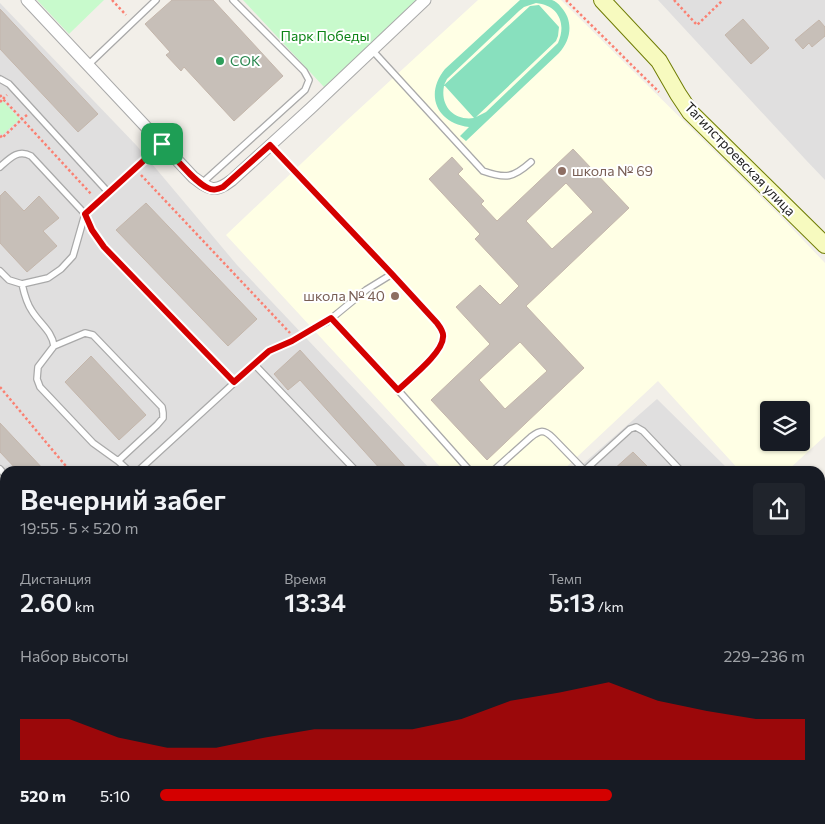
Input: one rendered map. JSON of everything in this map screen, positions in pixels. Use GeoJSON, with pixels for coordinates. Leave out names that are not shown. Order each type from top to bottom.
{"type":"FeatureCollection","features":[{"type":"Feature","properties":{"kind":"street"},"geometry":{"type":"LineString","coordinates":[[27,0],[193,177],[201,184],[215,190],[223,187],[270,145],[425,0]]}},
{"type":"Feature","properties":{"kind":"street","name":"Тагилстроевская улица"},"geometry":{"type":"LineString","coordinates":[[602,0],[659,61],[690,112],[825,245]]}},
{"type":"Feature","properties":{"kind":"lane"},"geometry":{"type":"LineString","coordinates":[[88,65],[156,0]]}},
{"type":"Feature","properties":{"kind":"lane"},"geometry":{"type":"LineString","coordinates":[[201,184],[305,90],[309,80],[304,71],[233,0]]}},
{"type":"Feature","properties":{"kind":"lane"},"geometry":{"type":"LineString","coordinates":[[372,50],[482,171],[497,176],[512,175],[531,162]]}},
{"type":"Feature","properties":{"kind":"lane"},"geometry":{"type":"LineString","coordinates":[[0,79],[9,84],[108,192]]}},
{"type":"Feature","properties":{"kind":"lane"},"geometry":{"type":"LineString","coordinates":[[0,271],[9,280],[22,284],[48,278],[61,269],[73,256],[85,214],[162,144]]}},
{"type":"Feature","properties":{"kind":"lane"},"geometry":{"type":"LineString","coordinates":[[270,145],[392,274],[437,323],[442,331],[444,338],[436,354],[398,390],[466,466]]}},
{"type":"Feature","properties":{"kind":"lane"},"geometry":{"type":"LineString","coordinates":[[0,167],[14,155],[26,153],[31,156],[85,214],[92,230],[104,247],[234,382]]}},
{"type":"Feature","properties":{"kind":"lane"},"geometry":{"type":"LineString","coordinates":[[143,466],[269,351],[296,339],[331,318],[366,290],[392,274]]}},
{"type":"Feature","properties":{"kind":"lane"},"geometry":{"type":"LineString","coordinates":[[22,284],[32,311],[48,331],[53,339],[54,346]]}},
{"type":"Feature","properties":{"kind":"lane"},"geometry":{"type":"LineString","coordinates":[[118,461],[163,418],[162,407],[93,336],[85,333],[54,346],[38,367],[37,379],[40,387],[93,442],[123,466]]}},
{"type":"Feature","properties":{"kind":"lane"},"geometry":{"type":"LineString","coordinates":[[254,364],[351,466]]}},
{"type":"Feature","properties":{"kind":"lane"},"geometry":{"type":"LineString","coordinates":[[590,466],[630,429],[636,427],[643,431],[676,466]]}},
{"type":"Feature","properties":{"kind":"lane"},"geometry":{"type":"LineString","coordinates":[[499,466],[531,437],[544,431],[580,466]]}},
{"type":"Feature","properties":{"kind":"path"},"geometry":{"type":"LineString","coordinates":[[112,0],[133,22]]}},
{"type":"Feature","properties":{"kind":"path"},"geometry":{"type":"LineString","coordinates":[[674,0],[697,25],[723,0]]}},
{"type":"Feature","properties":{"kind":"path"},"geometry":{"type":"LineString","coordinates":[[0,95],[98,202]]}},
{"type":"Feature","properties":{"kind":"path"},"geometry":{"type":"LineString","coordinates":[[0,102],[3,99]]}},
{"type":"Feature","properties":{"kind":"path"},"geometry":{"type":"LineString","coordinates":[[0,135],[2,138],[22,119]]}},
{"type":"Feature","properties":{"kind":"path"},"geometry":{"type":"LineString","coordinates":[[135,169],[296,339]]}},
{"type":"Feature","properties":{"kind":"path"},"geometry":{"type":"LineString","coordinates":[[331,318],[398,390]]}},
{"type":"Feature","properties":{"kind":"path"},"geometry":{"type":"LineString","coordinates":[[0,387],[66,466]]}},
{"type":"Feature","properties":{"kind":"shaded area"},"geometry":{"type":"Polygon","coordinates":[[[478,0],[561,0],[783,219],[825,263],[825,436],[810,450],[810,401],[760,401],[760,451],[809,451],[792,466],[735,466],[658,381],[567,466],[439,466],[226,235],[478,0]]]}},
{"type":"Feature","properties":{"kind":"shaded area"},"geometry":{"type":"Polygon","coordinates":[[[658,0],[825,0],[825,180],[805,159],[658,0]]]}},
{"type":"Feature","properties":{"kind":"shaded area"},"geometry":{"type":"Polygon","coordinates":[[[0,3],[137,146],[237,265],[427,466],[0,466],[0,3]]]}},
{"type":"Feature","properties":{"kind":"shaded area"},"geometry":{"type":"Polygon","coordinates":[[[657,399],[725,466],[581,466],[657,399]]]}},
{"type":"Feature","properties":{"kind":"green space"},"geometry":{"type":"Polygon","coordinates":[[[37,0],[104,0],[69,34],[37,0]]]}},
{"type":"Feature","properties":{"kind":"green space","name":"Парк Победы"},"geometry":{"type":"Polygon","coordinates":[[[243,0],[417,0],[324,87],[243,0]]]}},
{"type":"Feature","properties":{"kind":"green space"},"geometry":{"type":"Polygon","coordinates":[[[520,0],[552,0],[560,6],[568,18],[568,36],[559,53],[466,141],[460,136],[469,127],[449,120],[437,106],[435,88],[445,69],[520,0]],[[536,3],[519,11],[447,79],[444,85],[530,6],[539,5],[559,27],[556,41],[476,117],[486,112],[558,43],[561,36],[559,16],[550,7],[536,3]],[[445,86],[444,100],[450,111],[460,117],[474,118],[445,86]]]}},
{"type":"Feature","properties":{"kind":"green space"},"geometry":{"type":"Polygon","coordinates":[[[3,101],[20,119],[2,135],[0,133],[0,104],[3,101]]]}},
{"type":"Feature","properties":{"kind":"building","name":"СОК"},"geometry":{"type":"Polygon","coordinates":[[[172,0],[213,0],[283,76],[234,121],[184,67],[181,71],[166,55],[170,52],[145,24],[172,0]]]}},
{"type":"Feature","properties":{"kind":"building"},"geometry":{"type":"Polygon","coordinates":[[[0,9],[98,114],[78,132],[0,49],[0,9]]]}},
{"type":"Feature","properties":{"kind":"building"},"geometry":{"type":"Polygon","coordinates":[[[743,19],[769,48],[751,64],[725,35],[743,19]]]}},
{"type":"Feature","properties":{"kind":"building"},"geometry":{"type":"Polygon","coordinates":[[[819,20],[825,27],[825,36],[812,47],[809,43],[803,49],[795,40],[819,20]]]}},
{"type":"Feature","properties":{"kind":"building"},"geometry":{"type":"Polygon","coordinates":[[[573,149],[629,208],[526,306],[584,368],[487,460],[431,400],[490,344],[456,307],[480,285],[500,305],[519,286],[475,239],[480,234],[429,179],[452,157],[463,169],[458,174],[484,201],[481,204],[497,221],[573,149]],[[566,183],[526,221],[552,249],[593,212],[566,183]],[[520,342],[479,380],[505,409],[547,371],[520,342]]]}},
{"type":"Feature","properties":{"kind":"building"},"geometry":{"type":"Polygon","coordinates":[[[5,191],[24,211],[39,196],[59,218],[43,231],[57,246],[27,272],[0,243],[0,196],[5,191]]]}},
{"type":"Feature","properties":{"kind":"building"},"geometry":{"type":"Polygon","coordinates":[[[146,203],[257,319],[228,346],[116,230],[146,203]]]}},
{"type":"Feature","properties":{"kind":"building"},"geometry":{"type":"Polygon","coordinates":[[[300,350],[404,466],[377,466],[300,380],[288,390],[274,374],[300,350]]]}},
{"type":"Feature","properties":{"kind":"building"},"geometry":{"type":"Polygon","coordinates":[[[91,356],[146,415],[119,440],[65,382],[91,356]]]}},
{"type":"Feature","properties":{"kind":"building"},"geometry":{"type":"Polygon","coordinates":[[[0,423],[40,466],[13,466],[0,452],[0,423]]]}},
{"type":"Feature","properties":{"kind":"building"},"geometry":{"type":"Polygon","coordinates":[[[633,452],[647,466],[618,466],[633,452]]]}},
{"type":"Feature","properties":{"kind":"place","name":"СОК"},"geometry":{"type":"Point","coordinates":[220,61]}},
{"type":"Feature","properties":{"kind":"place","name":"школа № 69"},"geometry":{"type":"Point","coordinates":[562,171]}},
{"type":"Feature","properties":{"kind":"place","name":"школа № 40"},"geometry":{"type":"Point","coordinates":[395,296]}},
{"type":"Feature","properties":{"kind":"route"},"geometry":{"type":"LineString","coordinates":[[162,144],[193,177],[208,188],[215,190],[232,180],[270,145],[437,323],[444,338],[436,354],[398,390],[331,318],[292,341],[269,351],[234,382],[104,247],[92,230],[85,214],[162,144]]}}]}
